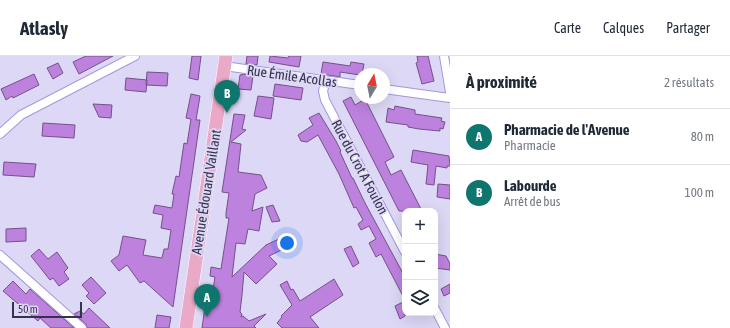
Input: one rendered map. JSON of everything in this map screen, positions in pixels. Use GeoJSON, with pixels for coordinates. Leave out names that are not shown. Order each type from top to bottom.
{"type":"FeatureCollection","features":[{"type":"Feature","properties":{"kind":"main road","name":"Avenue Édouard Vaillant"},"geometry":{"type":"LineString","coordinates":[[186,328],[225,61]]}},
{"type":"Feature","properties":{"kind":"street"},"geometry":{"type":"LineString","coordinates":[[0,134],[21,115],[135,56]]}},
{"type":"Feature","properties":{"kind":"street"},"geometry":{"type":"LineString","coordinates":[[444,56],[450,92]]}},
{"type":"Feature","properties":{"kind":"street","name":"Rue Émile Acollas"},"geometry":{"type":"LineString","coordinates":[[225,61],[354,84]]}},
{"type":"Feature","properties":{"kind":"street","name":"Rue du Crot A Foulon"},"geometry":{"type":"LineString","coordinates":[[326,80],[323,90],[325,100],[402,246]]}},
{"type":"Feature","properties":{"kind":"street"},"geometry":{"type":"LineString","coordinates":[[390,90],[450,98]]}},
{"type":"Feature","properties":{"kind":"street"},"geometry":{"type":"LineString","coordinates":[[0,255],[82,328]]}},
{"type":"Feature","properties":{"kind":"street"},"geometry":{"type":"LineString","coordinates":[[438,315],[445,328]]}},
{"type":"Feature","properties":{"kind":"building"},"geometry":{"type":"Polygon","coordinates":[[[86,56],[113,56],[79,74],[73,62],[86,56]]]}},
{"type":"Feature","properties":{"kind":"building"},"geometry":{"type":"Polygon","coordinates":[[[192,56],[201,56],[198,80],[189,78],[192,56]]]}},
{"type":"Feature","properties":{"kind":"building"},"geometry":{"type":"Polygon","coordinates":[[[247,56],[258,56],[257,65],[246,64],[247,56]]]}},
{"type":"Feature","properties":{"kind":"building"},"geometry":{"type":"Polygon","coordinates":[[[270,56],[288,58],[289,56],[301,56],[299,67],[269,62],[270,56]]]}},
{"type":"Feature","properties":{"kind":"building"},"geometry":{"type":"Polygon","coordinates":[[[417,56],[428,56],[434,81],[422,84],[416,63],[418,62],[417,56]]]}},
{"type":"Feature","properties":{"kind":"building"},"geometry":{"type":"Polygon","coordinates":[[[323,62],[350,66],[351,62],[364,64],[363,68],[354,68],[354,74],[340,72],[340,77],[321,74],[323,62]]]}},
{"type":"Feature","properties":{"kind":"building"},"geometry":{"type":"Polygon","coordinates":[[[58,63],[63,73],[53,79],[47,68],[58,63]]]}},
{"type":"Feature","properties":{"kind":"building"},"geometry":{"type":"Polygon","coordinates":[[[147,72],[168,73],[167,86],[146,85],[147,72]]]}},
{"type":"Feature","properties":{"kind":"building"},"geometry":{"type":"Polygon","coordinates":[[[34,74],[39,85],[6,100],[1,89],[34,74]]]}},
{"type":"Feature","properties":{"kind":"building"},"geometry":{"type":"Polygon","coordinates":[[[245,74],[253,76],[251,90],[238,89],[240,75],[245,74]]]}},
{"type":"Feature","properties":{"kind":"building"},"geometry":{"type":"Polygon","coordinates":[[[126,78],[147,80],[146,92],[125,90],[126,78]]]}},
{"type":"Feature","properties":{"kind":"building"},"geometry":{"type":"Polygon","coordinates":[[[275,84],[303,88],[301,100],[273,96],[275,84]]]}},
{"type":"Feature","properties":{"kind":"building"},"geometry":{"type":"Polygon","coordinates":[[[191,94],[200,96],[196,120],[200,120],[173,307],[144,281],[140,283],[127,265],[119,271],[111,261],[119,255],[123,236],[146,240],[143,255],[162,258],[164,249],[168,249],[171,230],[161,228],[163,215],[153,213],[155,205],[172,208],[174,194],[172,194],[176,176],[179,177],[184,143],[187,144],[191,119],[186,118],[191,94]]]}},
{"type":"Feature","properties":{"kind":"building"},"geometry":{"type":"Polygon","coordinates":[[[258,96],[274,98],[271,119],[254,116],[258,96]]]}},
{"type":"Feature","properties":{"kind":"building"},"geometry":{"type":"Polygon","coordinates":[[[351,97],[355,105],[368,104],[394,157],[385,162],[391,175],[401,170],[420,208],[402,208],[402,211],[399,211],[343,101],[351,97]]]}},
{"type":"Feature","properties":{"kind":"building"},"geometry":{"type":"Polygon","coordinates":[[[93,104],[112,105],[111,118],[99,117],[93,104]]]}},
{"type":"Feature","properties":{"kind":"building"},"geometry":{"type":"Polygon","coordinates":[[[395,106],[415,110],[415,114],[442,118],[441,121],[445,122],[443,129],[440,128],[440,131],[419,129],[408,127],[408,125],[386,122],[388,108],[394,110],[395,106]]]}},
{"type":"Feature","properties":{"kind":"building"},"geometry":{"type":"Polygon","coordinates":[[[319,113],[336,141],[352,178],[402,271],[402,294],[381,254],[376,257],[369,243],[376,239],[369,226],[361,230],[358,224],[363,220],[356,207],[354,208],[339,174],[318,135],[307,142],[301,141],[298,135],[313,125],[309,118],[319,113]]]}},
{"type":"Feature","properties":{"kind":"building"},"geometry":{"type":"Polygon","coordinates":[[[234,114],[245,115],[242,129],[246,130],[231,142],[241,144],[238,172],[261,175],[267,188],[255,194],[252,211],[263,207],[259,231],[248,229],[245,244],[236,243],[232,277],[266,245],[283,237],[288,247],[269,256],[277,264],[256,284],[244,272],[240,312],[242,314],[241,317],[243,316],[249,321],[266,314],[254,326],[256,328],[202,328],[205,307],[210,308],[215,277],[210,276],[211,267],[221,269],[229,218],[226,218],[226,213],[229,193],[222,192],[234,114]]]}},
{"type":"Feature","properties":{"kind":"building"},"geometry":{"type":"Polygon","coordinates":[[[43,123],[75,125],[74,138],[42,136],[43,123]]]}},
{"type":"Feature","properties":{"kind":"building"},"geometry":{"type":"Polygon","coordinates":[[[413,150],[449,156],[450,166],[447,166],[447,168],[436,166],[434,185],[426,184],[428,165],[411,162],[413,150]]]}},
{"type":"Feature","properties":{"kind":"building"},"geometry":{"type":"Polygon","coordinates":[[[4,162],[36,164],[34,177],[3,175],[4,162]]]}},
{"type":"Feature","properties":{"kind":"building"},"geometry":{"type":"Polygon","coordinates":[[[438,184],[450,185],[450,199],[437,197],[438,184]]]}},
{"type":"Feature","properties":{"kind":"building"},"geometry":{"type":"Polygon","coordinates":[[[273,205],[280,221],[272,222],[266,207],[273,205]]]}},
{"type":"Feature","properties":{"kind":"building"},"geometry":{"type":"Polygon","coordinates":[[[26,228],[26,241],[6,242],[6,229],[26,228]]]}},
{"type":"Feature","properties":{"kind":"building"},"geometry":{"type":"Polygon","coordinates":[[[351,246],[359,263],[353,267],[344,249],[351,246]]]}},
{"type":"Feature","properties":{"kind":"building"},"geometry":{"type":"Polygon","coordinates":[[[39,249],[48,259],[57,252],[68,268],[64,272],[69,279],[59,286],[53,278],[50,280],[31,256],[39,249]]]}},
{"type":"Feature","properties":{"kind":"building"},"geometry":{"type":"Polygon","coordinates":[[[438,255],[446,256],[450,264],[450,270],[438,268],[438,255]]]}},
{"type":"Feature","properties":{"kind":"building"},"geometry":{"type":"Polygon","coordinates":[[[91,277],[106,293],[94,304],[86,296],[89,293],[82,285],[91,277]]]}},
{"type":"Feature","properties":{"kind":"building"},"geometry":{"type":"Polygon","coordinates":[[[334,279],[343,295],[310,317],[319,328],[282,328],[277,323],[282,317],[281,316],[292,305],[280,285],[287,281],[291,290],[293,289],[300,301],[334,279]]]}},
{"type":"Feature","properties":{"kind":"building"},"geometry":{"type":"Polygon","coordinates":[[[13,281],[26,294],[30,289],[74,328],[51,328],[40,318],[38,321],[3,291],[13,281]]]}},
{"type":"Feature","properties":{"kind":"building"},"geometry":{"type":"Polygon","coordinates":[[[450,284],[450,293],[444,296],[441,289],[450,284]]]}},
{"type":"Feature","properties":{"kind":"building"},"geometry":{"type":"Polygon","coordinates":[[[402,302],[402,316],[405,316],[400,319],[395,306],[402,302]]]}},
{"type":"Feature","properties":{"kind":"building"},"geometry":{"type":"Polygon","coordinates":[[[89,308],[110,328],[87,328],[86,324],[74,314],[80,311],[84,314],[89,308]]]}},
{"type":"Feature","properties":{"kind":"building"},"geometry":{"type":"Polygon","coordinates":[[[157,315],[171,317],[169,328],[155,328],[157,315]]]}},
{"type":"Feature","properties":{"kind":"place","name":"Labourde"},"geometry":{"type":"Point","coordinates":[227,113]}},
{"type":"Feature","properties":{"kind":"place","name":"Pharmacie de l'Avenue"},"geometry":{"type":"Point","coordinates":[207,317]}}]}
